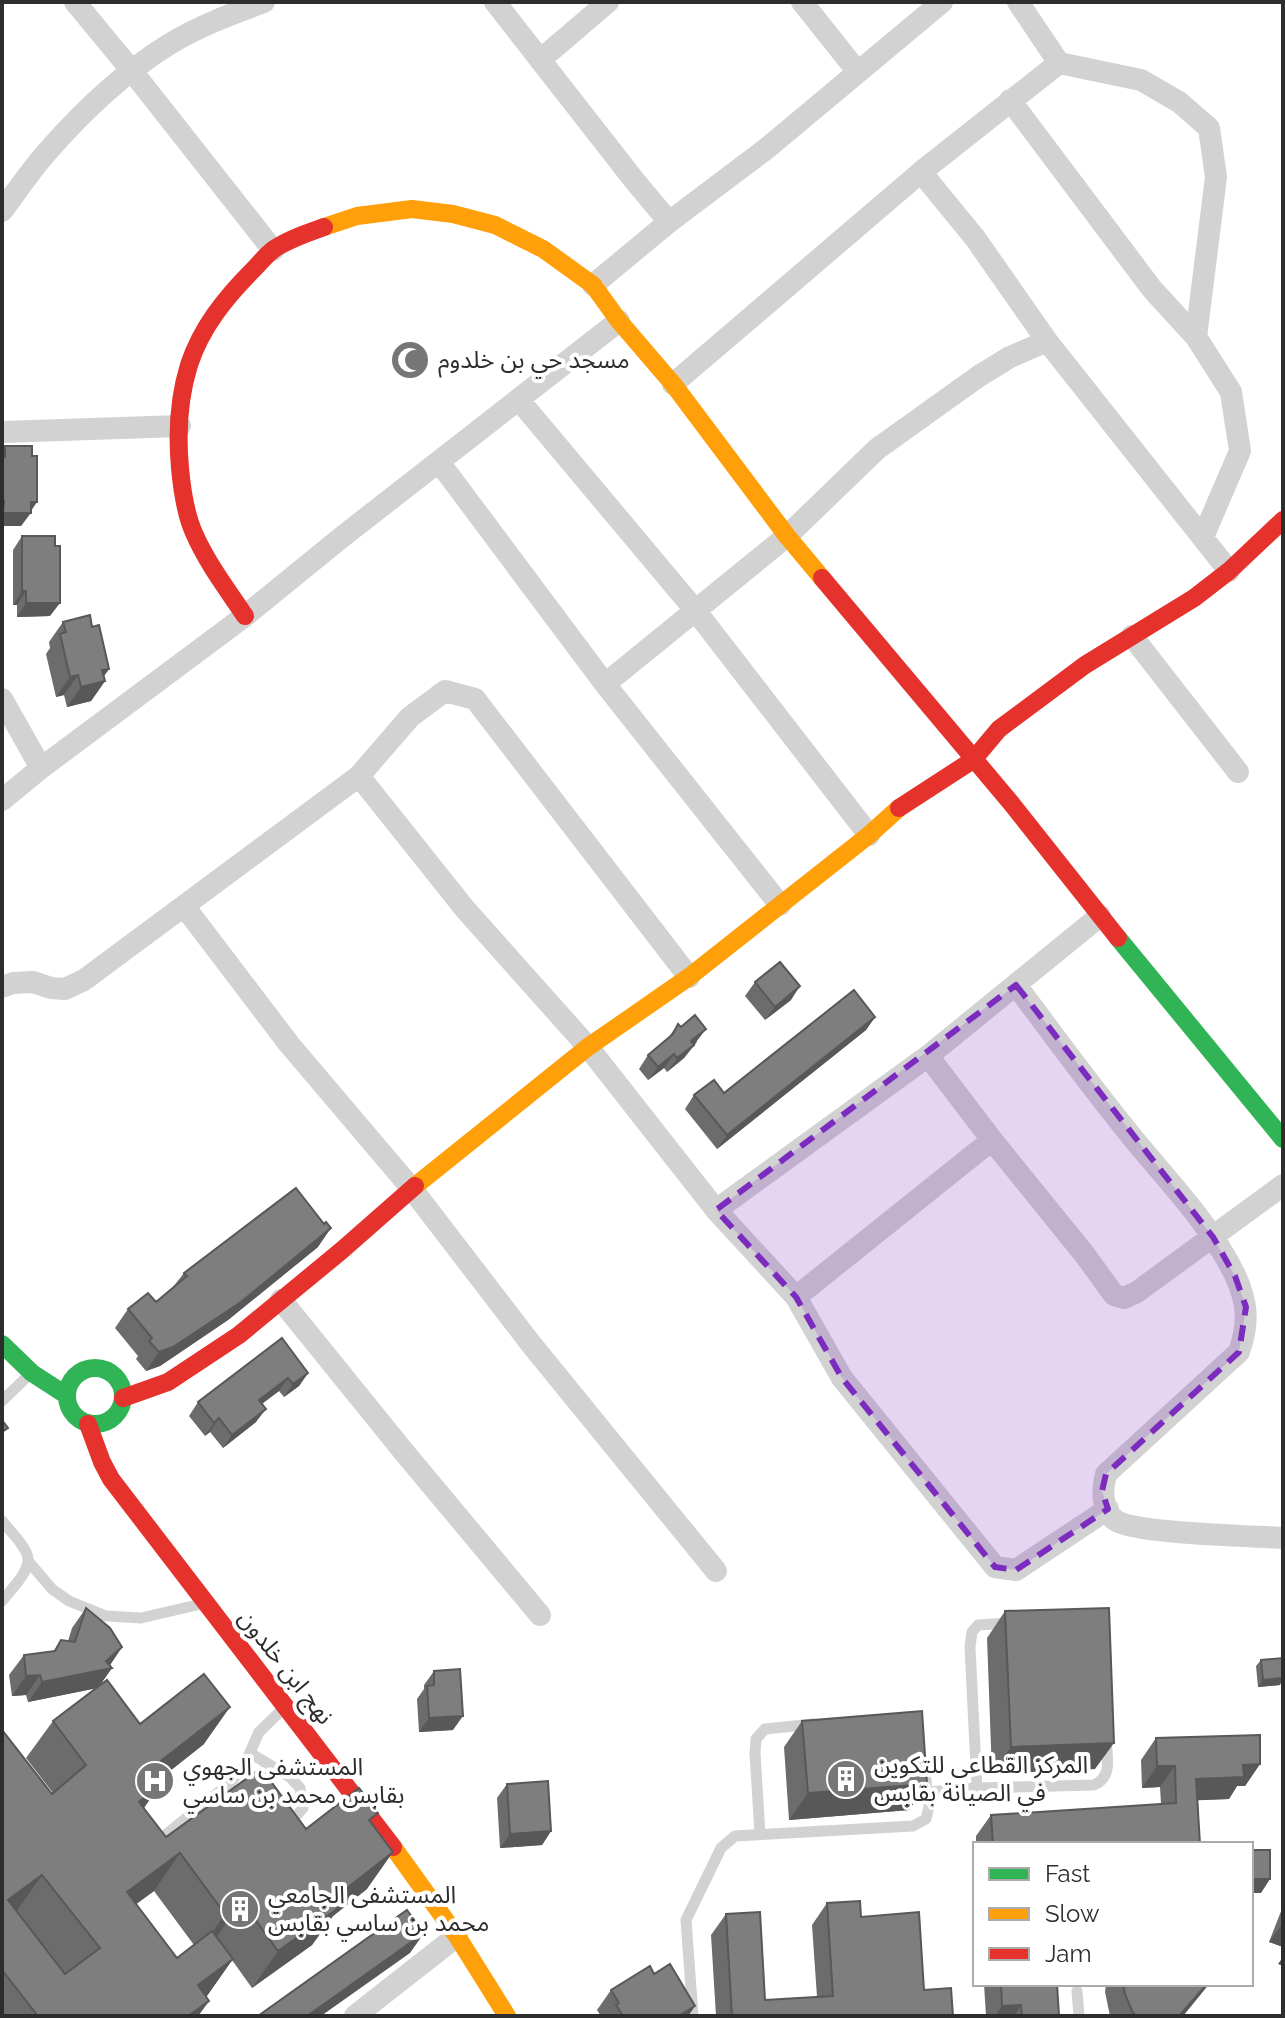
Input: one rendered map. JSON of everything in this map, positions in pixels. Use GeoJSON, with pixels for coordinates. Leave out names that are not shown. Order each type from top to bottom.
{"type":"FeatureCollection","features":[{"type":"Feature","properties":{"kind":"street"},"geometry":{"type":"LineString","coordinates":[[75,2],[273,250]]}},
{"type":"Feature","properties":{"kind":"street"},"geometry":{"type":"LineString","coordinates":[[2,211],[46,153],[80,116],[132,71],[169,44],[227,15],[264,2]]}},
{"type":"Feature","properties":{"kind":"street"},"geometry":{"type":"LineString","coordinates":[[495,2],[669,222]]}},
{"type":"Feature","properties":{"kind":"street"},"geometry":{"type":"LineString","coordinates":[[540,60],[608,2]]}},
{"type":"Feature","properties":{"kind":"street"},"geometry":{"type":"LineString","coordinates":[[802,2],[857,71]]}},
{"type":"Feature","properties":{"kind":"street"},"geometry":{"type":"LineString","coordinates":[[593,285],[669,222],[766,149],[942,2]]}},
{"type":"Feature","properties":{"kind":"street"},"geometry":{"type":"LineString","coordinates":[[1018,2],[1059,63],[1141,80],[1179,102],[1209,128],[1216,177],[1196,337]]}},
{"type":"Feature","properties":{"kind":"street"},"geometry":{"type":"LineString","coordinates":[[673,384],[921,172],[1059,63]]}},
{"type":"Feature","properties":{"kind":"street"},"geometry":{"type":"LineString","coordinates":[[1010,100],[1152,289],[1196,337],[1231,392],[1240,451],[1203,537]]}},
{"type":"Feature","properties":{"kind":"street"},"geometry":{"type":"LineString","coordinates":[[921,172],[975,238],[1047,341],[1229,571]]}},
{"type":"Feature","properties":{"kind":"street"},"geometry":{"type":"LineString","coordinates":[[245,616],[193,532],[183,496],[179,452],[181,409],[189,366],[217,309],[273,250],[306,233],[357,216],[412,209],[453,214],[495,225],[543,249],[593,285],[619,321],[673,384],[787,536],[1011,803],[1283,1139]]}},
{"type":"Feature","properties":{"kind":"street"},"geometry":{"type":"LineString","coordinates":[[2,800],[245,616],[619,321]]}},
{"type":"Feature","properties":{"kind":"street"},"geometry":{"type":"LineString","coordinates":[[605,684],[787,536],[877,449],[979,376],[1010,357],[1047,341]]}},
{"type":"Feature","properties":{"kind":"street"},"geometry":{"type":"LineString","coordinates":[[519,400],[695,610],[869,835]]}},
{"type":"Feature","properties":{"kind":"street"},"geometry":{"type":"LineString","coordinates":[[2,432],[180,426]]}},
{"type":"Feature","properties":{"kind":"street"},"geometry":{"type":"LineString","coordinates":[[439,462],[605,684],[780,905]]}},
{"type":"Feature","properties":{"kind":"street"},"geometry":{"type":"LineString","coordinates":[[123,1398],[168,1382],[239,1335],[412,1189],[588,1047],[689,977],[902,806],[973,760],[999,729],[1085,665],[1194,598],[1229,571],[1283,520]]}},
{"type":"Feature","properties":{"kind":"street"},"geometry":{"type":"LineString","coordinates":[[1132,636],[1238,772]]}},
{"type":"Feature","properties":{"kind":"street"},"geometry":{"type":"LineString","coordinates":[[2,987],[33,982],[65,989],[102,969],[359,776],[410,717],[445,691],[475,699],[689,977]]}},
{"type":"Feature","properties":{"kind":"street"},"geometry":{"type":"LineString","coordinates":[[2,699],[41,768]]}},
{"type":"Feature","properties":{"kind":"street"},"geometry":{"type":"LineString","coordinates":[[359,776],[465,909],[588,1047],[716,1210],[796,1297],[842,1378],[995,1567],[1016,1570],[1108,1509]]}},
{"type":"Feature","properties":{"kind":"street"},"geometry":{"type":"LineString","coordinates":[[184,906],[289,1044],[412,1189],[531,1344],[716,1571]]}},
{"type":"Feature","properties":{"kind":"street"},"geometry":{"type":"LineString","coordinates":[[716,1210],[928,1056],[1100,916]]}},
{"type":"Feature","properties":{"kind":"street"},"geometry":{"type":"LineString","coordinates":[[1016,985],[1113,1114],[1213,1237],[1235,1276],[1246,1307],[1246,1331],[1239,1352],[1106,1474],[1102,1491],[1108,1509],[1115,1520],[1161,1531],[1283,1538]]}},
{"type":"Feature","properties":{"kind":"street"},"geometry":{"type":"LineString","coordinates":[[928,1056],[1114,1295],[1124,1298],[1137,1292],[1283,1185]]}},
{"type":"Feature","properties":{"kind":"street"},"geometry":{"type":"LineString","coordinates":[[796,1297],[992,1140]]}},
{"type":"Feature","properties":{"kind":"street"},"geometry":{"type":"LineString","coordinates":[[281,1300],[540,1615]]}},
{"type":"Feature","properties":{"kind":"street"},"geometry":{"type":"LineString","coordinates":[[2,1344],[32,1373],[66,1395]]}},
{"type":"Feature","properties":{"kind":"street"},"geometry":{"type":"LineString","coordinates":[[96,1367],[116,1377],[122,1387],[123,1398],[121,1408],[107,1422],[88,1424],[72,1413],[66,1395],[75,1375],[96,1367]]}},
{"type":"Feature","properties":{"kind":"street","name":"نهج ابن خلدون"},"geometry":{"type":"LineString","coordinates":[[88,1424],[111,1479],[369,1815],[457,1936],[507,2016]]}},
{"type":"Feature","properties":{"kind":"street"},"geometry":{"type":"LineString","coordinates":[[355,2016],[457,1936]]}},
{"type":"Feature","properties":{"kind":"lane"},"geometry":{"type":"LineString","coordinates":[[2,1401],[32,1373]]}},
{"type":"Feature","properties":{"kind":"lane"},"geometry":{"type":"LineString","coordinates":[[2,1521],[27,1552],[29,1562],[52,1589],[69,1601],[106,1616],[141,1618],[206,1602]]}},
{"type":"Feature","properties":{"kind":"lane"},"geometry":{"type":"LineString","coordinates":[[2,1601],[29,1562]]}},
{"type":"Feature","properties":{"kind":"lane"},"geometry":{"type":"LineString","coordinates":[[977,1788],[970,1647],[972,1632],[978,1625],[1023,1623]]}},
{"type":"Feature","properties":{"kind":"lane"},"geometry":{"type":"LineString","coordinates":[[145,1851],[231,1782],[244,1766],[259,1732],[285,1706]]}},
{"type":"Feature","properties":{"kind":"lane"},"geometry":{"type":"LineString","coordinates":[[760,1834],[756,1739],[765,1729],[824,1723]]}},
{"type":"Feature","properties":{"kind":"lane"},"geometry":{"type":"LineString","coordinates":[[928,1792],[1094,1785],[1107,1774],[1106,1730]]}},
{"type":"Feature","properties":{"kind":"lane"},"geometry":{"type":"LineString","coordinates":[[250,1753],[290,1777],[300,1788],[303,1808],[298,1814],[271,1822]]}},
{"type":"Feature","properties":{"kind":"lane"},"geometry":{"type":"LineString","coordinates":[[693,2016],[686,1920],[721,1848],[735,1836],[913,1826],[926,1819],[929,1807],[923,1756]]}},
{"type":"Feature","properties":{"kind":"lane"},"geometry":{"type":"LineString","coordinates":[[231,1782],[241,1793]]}},
{"type":"Feature","properties":{"kind":"lane"},"geometry":{"type":"LineString","coordinates":[[1077,1991],[1079,2016]]}},
{"type":"Feature","properties":{"kind":"highlighted area"},"geometry":{"type":"Polygon","coordinates":[[[1016,985],[1213,1237],[1235,1276],[1246,1307],[1239,1352],[1106,1474],[1102,1491],[1108,1509],[1016,1570],[995,1567],[842,1378],[796,1297],[716,1210],[1016,985]]]}},
{"type":"Feature","properties":{"kind":"building"},"geometry":{"type":"Polygon","coordinates":[[[5,446],[32,446],[32,456],[37,456],[37,502],[31,502],[31,513],[3,513],[2,457],[5,457],[5,446]]]}},
{"type":"Feature","properties":{"kind":"building"},"geometry":{"type":"Polygon","coordinates":[[[22,536],[55,536],[55,546],[60,546],[60,603],[26,603],[26,591],[22,591],[22,536]]]}},
{"type":"Feature","properties":{"kind":"building"},"geometry":{"type":"Polygon","coordinates":[[[90,615],[92,627],[99,625],[109,669],[102,670],[105,681],[81,687],[78,675],[70,677],[60,634],[66,632],[63,622],[90,615]]]}},
{"type":"Feature","properties":{"kind":"building"},"geometry":{"type":"Polygon","coordinates":[[[780,962],[800,986],[775,1007],[755,982],[780,962]]]}},
{"type":"Feature","properties":{"kind":"building"},"geometry":{"type":"Polygon","coordinates":[[[854,990],[875,1017],[727,1135],[694,1095],[714,1080],[724,1093],[854,990]]]}},
{"type":"Feature","properties":{"kind":"building"},"geometry":{"type":"Polygon","coordinates":[[[695,1015],[706,1029],[691,1041],[694,1045],[677,1058],[674,1054],[658,1067],[648,1055],[673,1034],[678,1024],[681,1027],[695,1015]]]}},
{"type":"Feature","properties":{"kind":"building"},"geometry":{"type":"Polygon","coordinates":[[[296,1188],[324,1224],[326,1222],[331,1228],[241,1302],[173,1347],[159,1352],[149,1341],[152,1338],[128,1309],[148,1293],[156,1302],[187,1276],[184,1273],[296,1188]]]}},
{"type":"Feature","properties":{"kind":"building"},"geometry":{"type":"Polygon","coordinates":[[[282,1338],[308,1373],[293,1384],[288,1378],[259,1400],[266,1409],[232,1435],[219,1418],[214,1423],[198,1402],[282,1338]]]}},
{"type":"Feature","properties":{"kind":"building"},"geometry":{"type":"Polygon","coordinates":[[[86,1608],[110,1628],[122,1647],[106,1661],[112,1668],[42,1682],[40,1675],[26,1676],[24,1655],[55,1651],[61,1640],[75,1642],[86,1608]]]}},
{"type":"Feature","properties":{"kind":"building"},"geometry":{"type":"Polygon","coordinates":[[[1109,1608],[1114,1743],[1011,1747],[1005,1611],[1109,1608]]]}},
{"type":"Feature","properties":{"kind":"building"},"geometry":{"type":"Polygon","coordinates":[[[1283,1658],[1283,1678],[1263,1680],[1261,1660],[1283,1658]]]}},
{"type":"Feature","properties":{"kind":"building"},"geometry":{"type":"Polygon","coordinates":[[[460,1669],[463,1716],[429,1718],[427,1686],[434,1685],[434,1671],[460,1669]]]}},
{"type":"Feature","properties":{"kind":"building"},"geometry":{"type":"Polygon","coordinates":[[[204,1674],[230,1707],[148,1771],[159,1786],[139,1802],[166,1837],[261,1768],[306,1829],[359,1788],[378,1813],[369,1820],[393,1852],[333,1899],[338,1908],[278,1951],[242,1901],[225,1914],[180,1853],[127,1892],[177,1958],[212,1931],[233,1959],[198,1985],[209,2001],[188,2016],[38,2016],[2,1970],[2,1730],[52,1794],[86,1765],[53,1721],[107,1680],[140,1724],[204,1674]],[[42,1875],[8,1900],[65,1974],[100,1948],[42,1875]]]}},
{"type":"Feature","properties":{"kind":"building"},"geometry":{"type":"Polygon","coordinates":[[[922,1711],[927,1784],[808,1793],[802,1721],[922,1711]]]}},
{"type":"Feature","properties":{"kind":"building"},"geometry":{"type":"Polygon","coordinates":[[[1260,1735],[1260,1764],[1243,1765],[1244,1777],[1196,1779],[1200,1842],[993,1842],[991,1815],[1176,1803],[1175,1766],[1157,1766],[1156,1738],[1260,1735]]]}},
{"type":"Feature","properties":{"kind":"building"},"geometry":{"type":"Polygon","coordinates":[[[548,1781],[551,1831],[510,1834],[507,1784],[548,1781]]]}},
{"type":"Feature","properties":{"kind":"building"},"geometry":{"type":"Polygon","coordinates":[[[1253,1850],[1270,1850],[1270,1879],[1253,1879],[1253,1850]]]}},
{"type":"Feature","properties":{"kind":"building"},"geometry":{"type":"Polygon","coordinates":[[[860,1901],[861,1917],[919,1912],[924,1990],[951,1988],[953,2016],[732,2016],[726,1914],[760,1912],[765,2000],[833,1996],[827,1903],[860,1901]]]}},
{"type":"Feature","properties":{"kind":"building"},"geometry":{"type":"Polygon","coordinates":[[[407,1910],[424,1933],[307,2016],[258,2016],[407,1910]]]}},
{"type":"Feature","properties":{"kind":"building"},"geometry":{"type":"Polygon","coordinates":[[[670,1964],[695,2006],[682,2014],[684,2016],[623,2016],[611,1990],[650,1966],[654,1974],[670,1964]]]}},
{"type":"Feature","properties":{"kind":"building"},"geometry":{"type":"Polygon","coordinates":[[[1001,1986],[1057,1986],[1059,2016],[1022,2016],[1021,2005],[1002,2006],[1001,1986]]]}},
{"type":"Feature","properties":{"kind":"building"},"geometry":{"type":"Polygon","coordinates":[[[1123,1986],[1205,1986],[1179,2016],[1136,2016],[1123,1986]]]}},
{"type":"Feature","properties":{"kind":"traffic: fast"},"geometry":{"type":"LineString","coordinates":[[1118,938],[1283,1139]]}},
{"type":"Feature","properties":{"kind":"traffic: fast"},"geometry":{"type":"LineString","coordinates":[[2,1344],[32,1373],[66,1395]]}},
{"type":"Feature","properties":{"kind":"traffic: fast"},"geometry":{"type":"LineString","coordinates":[[95,1368],[115,1376],[123,1396],[115,1416],[95,1424],[75,1416],[67,1396],[75,1376],[95,1368]]}},
{"type":"Feature","properties":{"kind":"traffic: slow"},"geometry":{"type":"LineString","coordinates":[[324,227],[357,216],[412,209],[453,214],[495,225],[543,249],[593,285],[822,578]]}},
{"type":"Feature","properties":{"kind":"traffic: slow"},"geometry":{"type":"LineString","coordinates":[[415,1186],[588,1047],[689,977],[899,808]]}},
{"type":"Feature","properties":{"kind":"traffic: slow"},"geometry":{"type":"LineString","coordinates":[[393,1847],[457,1936],[507,2016]]}},
{"type":"Feature","properties":{"kind":"traffic: jam"},"geometry":{"type":"LineString","coordinates":[[245,616],[205,555],[188,518],[179,455],[183,390],[200,338],[233,291],[274,249],[324,227]]}},
{"type":"Feature","properties":{"kind":"traffic: jam"},"geometry":{"type":"LineString","coordinates":[[899,808],[973,760],[999,729],[1085,665],[1194,598],[1229,571],[1283,520]]}},
{"type":"Feature","properties":{"kind":"traffic: jam"},"geometry":{"type":"LineString","coordinates":[[822,578],[1011,803],[1118,938]]}},
{"type":"Feature","properties":{"kind":"traffic: jam"},"geometry":{"type":"LineString","coordinates":[[123,1398],[168,1382],[239,1335],[415,1186]]}},
{"type":"Feature","properties":{"kind":"traffic: jam"},"geometry":{"type":"LineString","coordinates":[[88,1424],[111,1479],[393,1847]]}},
{"type":"Feature","properties":{"kind":"place","name":"مسجد حي بن خلدوم"},"geometry":{"type":"Point","coordinates":[410,360]}},
{"type":"Feature","properties":{"kind":"place","name":"المركز القطاعى للتكوين في الصيانة بقابس"},"geometry":{"type":"Point","coordinates":[846,1779]}},
{"type":"Feature","properties":{"kind":"place","name":"المستشفى الجهوي بقابس محمد بن ساسي"},"geometry":{"type":"Point","coordinates":[155,1781]}},
{"type":"Feature","properties":{"kind":"place","name":"المستشفى الجامعي محمد بن ساسي بقابس"},"geometry":{"type":"Point","coordinates":[240,1909]}}]}
